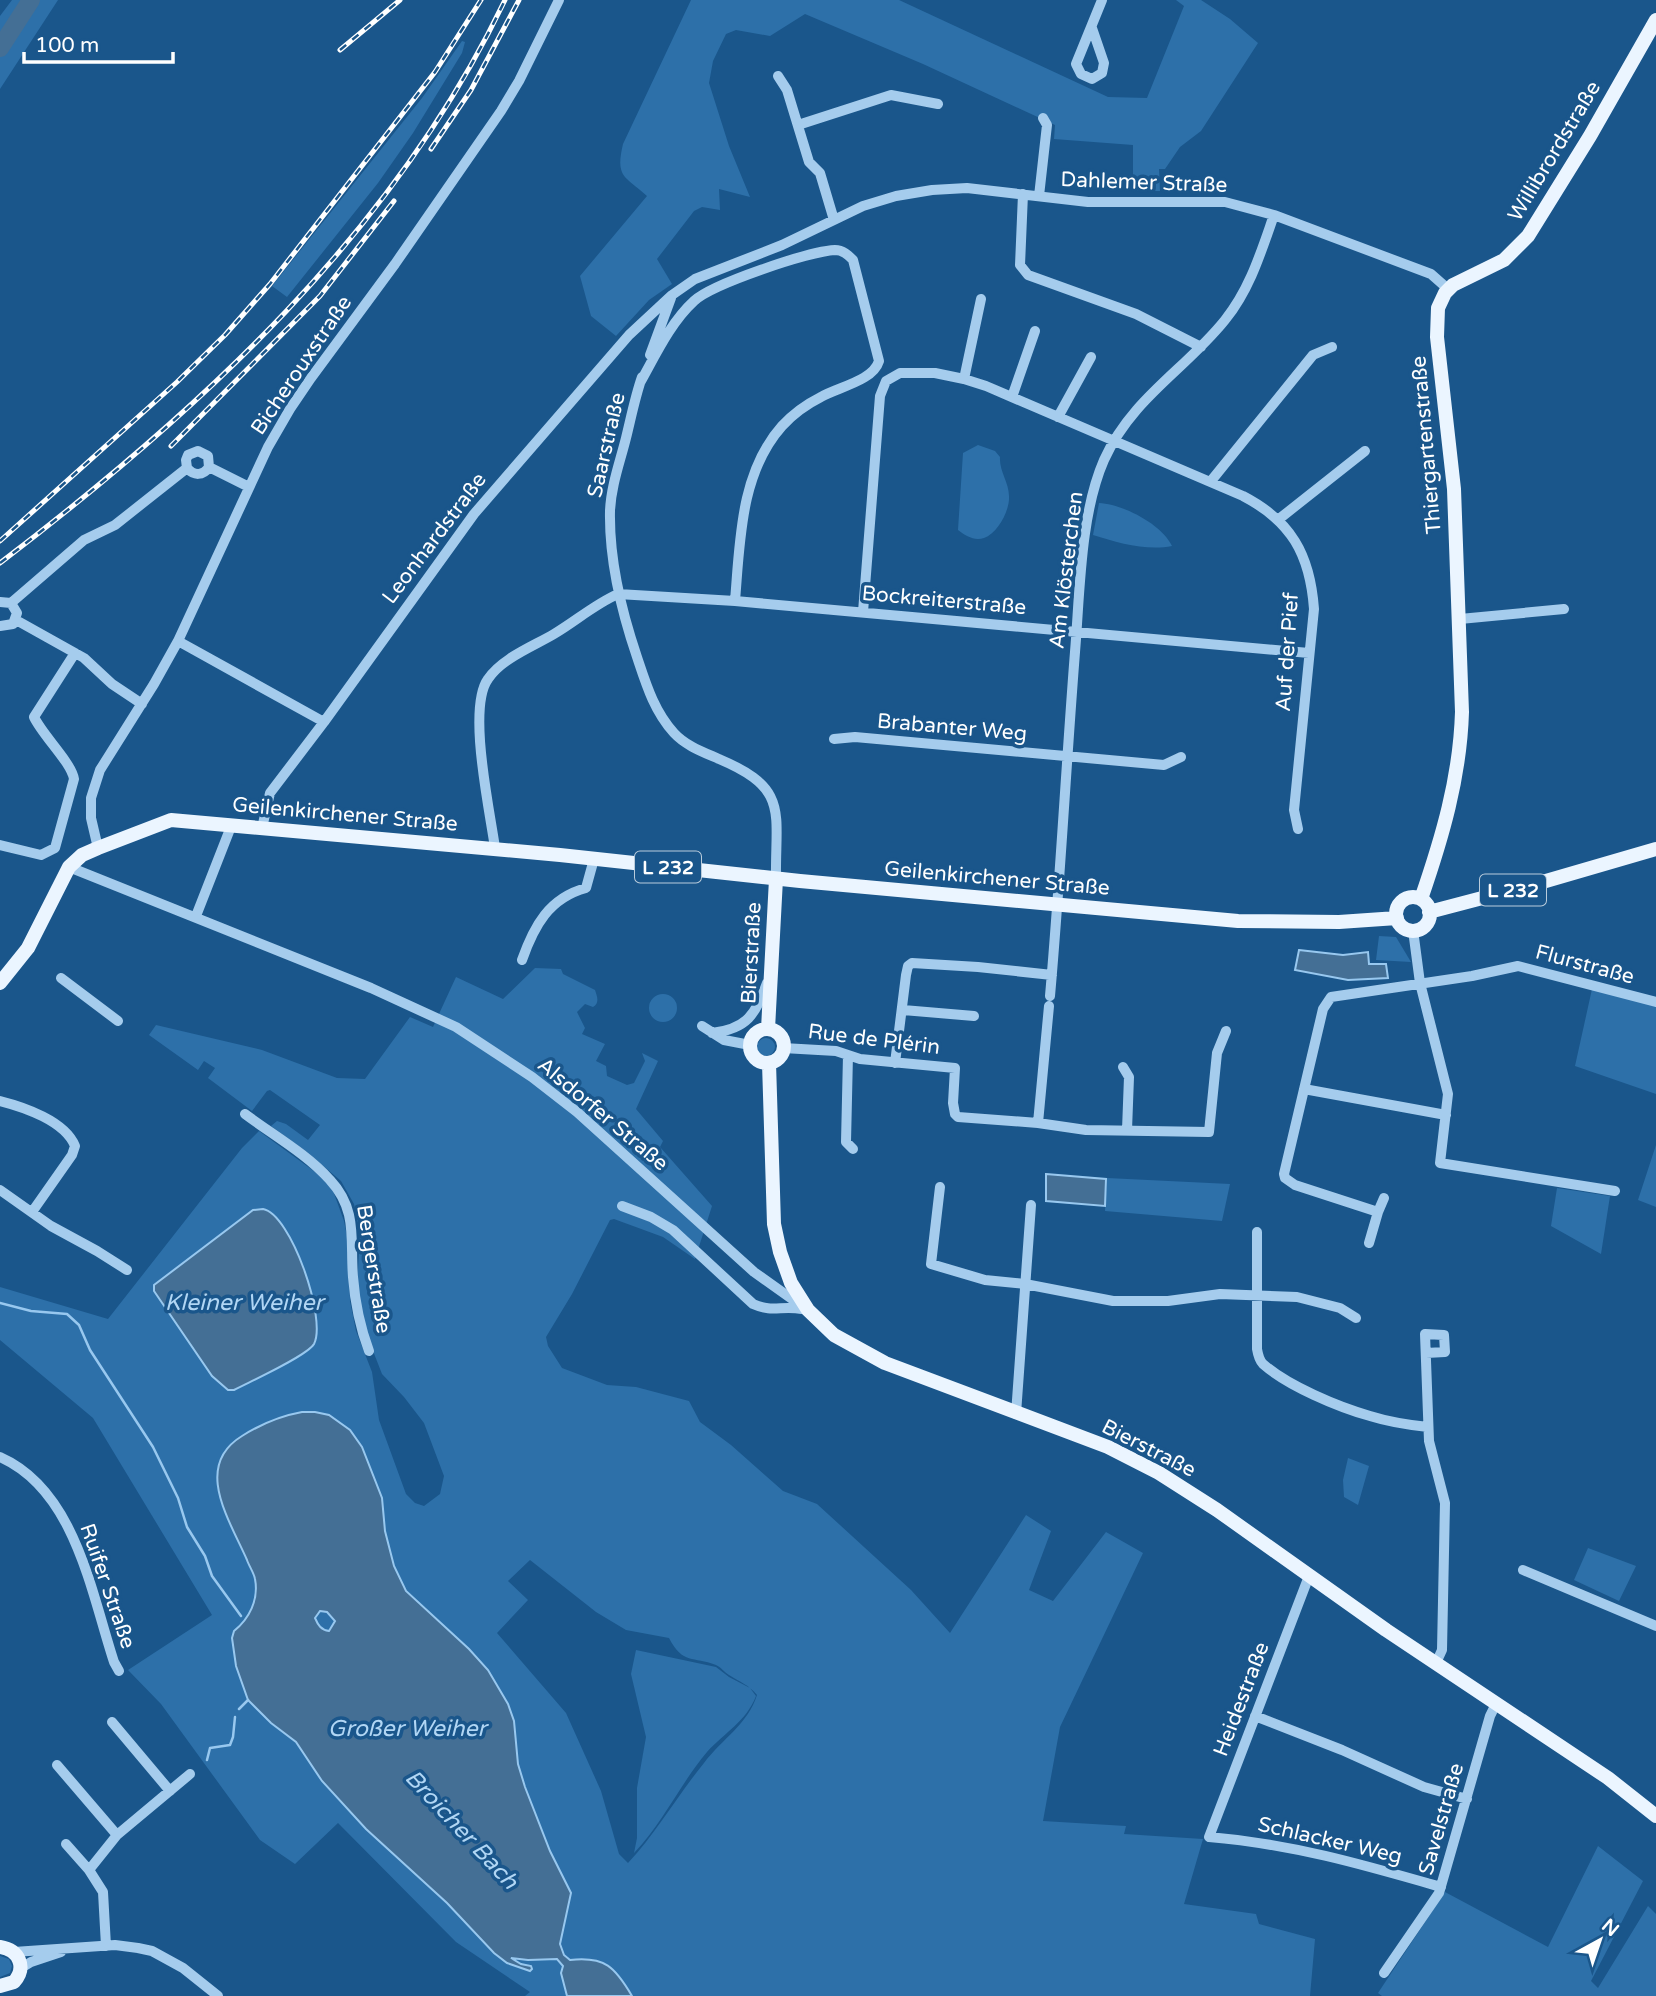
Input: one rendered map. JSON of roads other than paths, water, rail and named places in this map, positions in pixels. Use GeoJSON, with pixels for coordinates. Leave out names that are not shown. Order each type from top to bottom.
{"type":"FeatureCollection","features":[{"type":"Feature","properties":{"kind":"main road","name":"Willibrordstraße"},"geometry":{"type":"LineString","coordinates":[[1448,289],[1504,260],[1528,236],[1590,136],[1656,20]]}},
{"type":"Feature","properties":{"kind":"main road","name":"Thiergartenstraße"},"geometry":{"type":"LineString","coordinates":[[1425,905],[1459,761],[1462,712],[1454,489],[1437,337],[1438,308],[1448,289]]}},
{"type":"Feature","properties":{"kind":"main road","name":"Geilenkirchener Straße"},"geometry":{"type":"LineString","coordinates":[[98,848],[171,820],[495,848],[776,879],[1259,922],[1339,922],[1397,918]]}},
{"type":"Feature","properties":{"kind":"main road","name":"L 232"},"geometry":{"type":"LineString","coordinates":[[0,983],[28,948],[69,867],[82,855],[98,848]]}},
{"type":"Feature","properties":{"kind":"main road","name":"L 232"},"geometry":{"type":"LineString","coordinates":[[1425,905],[1539,883],[1656,849]]}},
{"type":"Feature","properties":{"kind":"main road","name":"Bierstraße"},"geometry":{"type":"LineString","coordinates":[[768,1029],[776,879]]}},
{"type":"Feature","properties":{"kind":"main road"},"geometry":{"type":"LineString","coordinates":[[1416,897],[1425,905],[1429,917],[1423,927],[1413,930],[1403,927],[1397,918],[1398,907],[1405,899],[1416,897]]}},
{"type":"Feature","properties":{"kind":"main road"},"geometry":{"type":"LineString","coordinates":[[768,1029],[778,1034],[783,1048],[778,1058],[763,1063],[753,1056],[750,1045],[754,1035],[768,1029]]}},
{"type":"Feature","properties":{"kind":"main road","name":"Bierstraße"},"geometry":{"type":"LineString","coordinates":[[769,1063],[774,1224],[780,1252],[791,1283],[808,1310],[834,1335],[869,1356],[1108,1447],[1159,1473],[1608,1778],[1656,1816]]}},
{"type":"Feature","properties":{"kind":"main road"},"geometry":{"type":"LineString","coordinates":[[5,1989],[18,1978],[21,1968],[19,1959],[7,1950]]}},
{"type":"Feature","properties":{"kind":"street","name":"Bicherouxstraße"},"geometry":{"type":"LineString","coordinates":[[98,848],[91,818],[95,782],[106,759],[178,641],[249,487],[290,409],[501,111],[559,0]]}},
{"type":"Feature","properties":{"kind":"street"},"geometry":{"type":"LineString","coordinates":[[1092,28],[1102,0]]}},
{"type":"Feature","properties":{"kind":"street"},"geometry":{"type":"LineString","coordinates":[[672,295],[695,279],[782,245],[830,222],[820,173],[809,162],[787,90],[778,76]]}},
{"type":"Feature","properties":{"kind":"street"},"geometry":{"type":"LineString","coordinates":[[798,125],[891,94],[938,104]]}},
{"type":"Feature","properties":{"kind":"street"},"geometry":{"type":"LineString","coordinates":[[1039,196],[1047,125],[1043,118]]}},
{"type":"Feature","properties":{"kind":"street","name":"Dahlemer Straße"},"geometry":{"type":"LineString","coordinates":[[830,222],[863,206],[896,196],[967,188],[1116,203],[1225,202],[1274,215],[1431,274],[1448,289]]}},
{"type":"Feature","properties":{"kind":"street"},"geometry":{"type":"LineString","coordinates":[[1023,194],[1020,265],[1028,275],[1136,314],[1201,347]]}},
{"type":"Feature","properties":{"kind":"street","name":"Am Klösterchen"},"geometry":{"type":"LineString","coordinates":[[1038,1123],[1090,499],[1105,458],[1115,440],[1156,388],[1201,347],[1242,297],[1256,267],[1274,215]]}},
{"type":"Feature","properties":{"kind":"street"},"geometry":{"type":"LineString","coordinates":[[641,381],[678,320],[695,299],[709,289],[789,261],[835,250],[847,254],[853,260],[879,361],[874,371],[802,408],[780,428],[769,444],[753,479],[744,510],[735,601]]}},
{"type":"Feature","properties":{"kind":"street","name":"Saarstraße"},"geometry":{"type":"LineString","coordinates":[[672,295],[641,381],[617,471],[611,511],[618,594],[650,694],[668,726],[684,742],[697,750],[754,776],[772,798],[775,813],[776,879]]}},
{"type":"Feature","properties":{"kind":"street","name":"Leonhardstraße"},"geometry":{"type":"LineString","coordinates":[[262,828],[270,793],[486,499],[629,335],[672,295]]}},
{"type":"Feature","properties":{"kind":"street"},"geometry":{"type":"LineString","coordinates":[[964,379],[981,299]]}},
{"type":"Feature","properties":{"kind":"street"},"geometry":{"type":"LineString","coordinates":[[1012,397],[1035,331]]}},
{"type":"Feature","properties":{"kind":"street"},"geometry":{"type":"LineString","coordinates":[[1211,481],[1313,355],[1332,346]]}},
{"type":"Feature","properties":{"kind":"street"},"geometry":{"type":"LineString","coordinates":[[1058,417],[1091,357]]}},
{"type":"Feature","properties":{"kind":"street","name":"Auf der Pief"},"geometry":{"type":"LineString","coordinates":[[863,612],[880,397],[886,381],[895,374],[935,373],[964,379],[1115,440],[1260,505],[1279,519],[1300,548],[1311,582],[1314,609],[1294,810],[1298,829]]}},
{"type":"Feature","properties":{"kind":"street"},"geometry":{"type":"LineString","coordinates":[[198,451],[208,456],[209,467],[204,473],[192,473],[187,468],[188,455],[198,451]]}},
{"type":"Feature","properties":{"kind":"street"},"geometry":{"type":"LineString","coordinates":[[1279,519],[1365,452]]}},
{"type":"Feature","properties":{"kind":"street"},"geometry":{"type":"LineString","coordinates":[[209,467],[249,487]]}},
{"type":"Feature","properties":{"kind":"street"},"geometry":{"type":"LineString","coordinates":[[0,626],[9,626],[16,620],[16,609],[6,602],[84,540],[115,525],[187,468]]}},
{"type":"Feature","properties":{"kind":"street"},"geometry":{"type":"LineString","coordinates":[[495,848],[478,726],[481,695],[488,679],[504,664],[580,618],[604,600],[618,594]]}},
{"type":"Feature","properties":{"kind":"street","name":"Bockreiterstraße"},"geometry":{"type":"LineString","coordinates":[[618,594],[735,601],[1309,653]]}},
{"type":"Feature","properties":{"kind":"street"},"geometry":{"type":"LineString","coordinates":[[1460,619],[1564,609]]}},
{"type":"Feature","properties":{"kind":"street"},"geometry":{"type":"LineString","coordinates":[[16,620],[75,653],[93,665],[112,684],[142,704]]}},
{"type":"Feature","properties":{"kind":"street"},"geometry":{"type":"LineString","coordinates":[[178,641],[324,722]]}},
{"type":"Feature","properties":{"kind":"street"},"geometry":{"type":"LineString","coordinates":[[0,845],[41,855],[55,848],[74,779],[72,771],[33,717],[75,653]]}},
{"type":"Feature","properties":{"kind":"street","name":"Brabanter Weg"},"geometry":{"type":"LineString","coordinates":[[834,739],[855,737],[1164,765],[1181,757]]}},
{"type":"Feature","properties":{"kind":"street"},"geometry":{"type":"LineString","coordinates":[[196,916],[232,824]]}},
{"type":"Feature","properties":{"kind":"street"},"geometry":{"type":"LineString","coordinates":[[522,960],[532,933],[546,911],[571,894],[586,888],[594,859]]}},
{"type":"Feature","properties":{"kind":"street","name":"Alsdorfer Straße"},"geometry":{"type":"LineString","coordinates":[[69,867],[196,916],[408,1004],[456,1027],[532,1077],[577,1112],[754,1272],[808,1310]]}},
{"type":"Feature","properties":{"kind":"street"},"geometry":{"type":"LineString","coordinates":[[1413,930],[1420,983],[1446,1082],[1446,1115],[1440,1163],[1615,1191]]}},
{"type":"Feature","properties":{"kind":"street"},"geometry":{"type":"LineString","coordinates":[[895,1063],[908,966],[916,962],[1052,975]]}},
{"type":"Feature","properties":{"kind":"street","name":"Flurstraße"},"geometry":{"type":"LineString","coordinates":[[1304,1089],[1323,1009],[1327,1000],[1338,995],[1352,995],[1518,967],[1656,1002]]}},
{"type":"Feature","properties":{"kind":"street"},"geometry":{"type":"LineString","coordinates":[[750,1045],[724,1040],[707,1029],[732,1029],[750,1018],[761,1000],[772,971]]}},
{"type":"Feature","properties":{"kind":"street"},"geometry":{"type":"LineString","coordinates":[[61,978],[118,1021]]}},
{"type":"Feature","properties":{"kind":"street"},"geometry":{"type":"LineString","coordinates":[[903,1010],[974,1016]]}},
{"type":"Feature","properties":{"kind":"street"},"geometry":{"type":"LineString","coordinates":[[1038,1123],[1086,1130],[1209,1132],[1217,1053],[1226,1031]]}},
{"type":"Feature","properties":{"kind":"street","name":"Rue de Plérin"},"geometry":{"type":"LineString","coordinates":[[783,1048],[836,1051],[895,1063],[955,1068],[953,1109],[958,1116],[1038,1123]]}},
{"type":"Feature","properties":{"kind":"street"},"geometry":{"type":"LineString","coordinates":[[848,1055],[846,1142],[853,1149]]}},
{"type":"Feature","properties":{"kind":"street"},"geometry":{"type":"LineString","coordinates":[[1123,1067],[1129,1077],[1127,1130]]}},
{"type":"Feature","properties":{"kind":"street"},"geometry":{"type":"LineString","coordinates":[[1378,1212],[1295,1185],[1285,1178],[1286,1160],[1304,1089],[1446,1115]]}},
{"type":"Feature","properties":{"kind":"street"},"geometry":{"type":"LineString","coordinates":[[0,1101],[40,1114],[67,1133],[75,1146],[72,1155],[32,1212]]}},
{"type":"Feature","properties":{"kind":"street","name":"Bergerstraße"},"geometry":{"type":"LineString","coordinates":[[245,1114],[320,1169],[348,1208],[354,1238],[355,1299],[362,1333],[369,1350]]}},
{"type":"Feature","properties":{"kind":"street"},"geometry":{"type":"LineString","coordinates":[[940,1187],[931,1264],[985,1280],[1025,1283],[1077,1295],[1135,1302],[1220,1294],[1256,1294],[1318,1302],[1340,1308],[1356,1318]]}},
{"type":"Feature","properties":{"kind":"street"},"geometry":{"type":"LineString","coordinates":[[0,1190],[127,1270]]}},
{"type":"Feature","properties":{"kind":"street"},"geometry":{"type":"LineString","coordinates":[[1369,1243],[1384,1198]]}},
{"type":"Feature","properties":{"kind":"street"},"geometry":{"type":"LineString","coordinates":[[1016,1414],[1031,1205]]}},
{"type":"Feature","properties":{"kind":"street"},"geometry":{"type":"LineString","coordinates":[[622,1206],[651,1217],[673,1230],[753,1304],[768,1311],[786,1306],[808,1310]]}},
{"type":"Feature","properties":{"kind":"street"},"geometry":{"type":"LineString","coordinates":[[1257,1232],[1257,1349],[1262,1363],[1296,1385],[1343,1407],[1371,1417],[1428,1427]]}},
{"type":"Feature","properties":{"kind":"street"},"geometry":{"type":"LineString","coordinates":[[1426,1353],[1428,1427],[1445,1503],[1442,1650],[1436,1663]]}},
{"type":"Feature","properties":{"kind":"street","name":"Ruifer Straße"},"geometry":{"type":"LineString","coordinates":[[0,1457],[18,1467],[41,1487],[62,1515],[78,1549],[119,1671]]}},
{"type":"Feature","properties":{"kind":"street"},"geometry":{"type":"LineString","coordinates":[[1523,1570],[1656,1626]]}},
{"type":"Feature","properties":{"kind":"street","name":"Heidestraße"},"geometry":{"type":"LineString","coordinates":[[1209,1837],[1309,1576]]}},
{"type":"Feature","properties":{"kind":"street","name":"Savelstraße"},"geometry":{"type":"LineString","coordinates":[[1384,1973],[1441,1887],[1490,1716],[1496,1704]]}},
{"type":"Feature","properties":{"kind":"street"},"geometry":{"type":"LineString","coordinates":[[1255,1716],[1342,1750],[1424,1787],[1467,1799]]}},
{"type":"Feature","properties":{"kind":"street"},"geometry":{"type":"LineString","coordinates":[[112,1722],[170,1791]]}},
{"type":"Feature","properties":{"kind":"street"},"geometry":{"type":"LineString","coordinates":[[57,1765],[117,1835]]}},
{"type":"Feature","properties":{"kind":"street"},"geometry":{"type":"LineString","coordinates":[[89,1870],[117,1835],[190,1774]]}},
{"type":"Feature","properties":{"kind":"street","name":"Schlacker Weg"},"geometry":{"type":"LineString","coordinates":[[1209,1837],[1323,1853],[1441,1887]]}},
{"type":"Feature","properties":{"kind":"street"},"geometry":{"type":"LineString","coordinates":[[66,1844],[89,1870],[104,1893],[106,1946]]}},
{"type":"Feature","properties":{"kind":"street"},"geometry":{"type":"LineString","coordinates":[[7,1950],[126,1946],[152,1951],[183,1968],[218,1996]]}},
{"type":"Feature","properties":{"kind":"street"},"geometry":{"type":"LineString","coordinates":[[21,1968],[70,1949]]}},
{"type":"Feature","properties":{"kind":"water"},"geometry":{"type":"Polygon","coordinates":[[[1299,950],[1343,955],[1368,952],[1369,964],[1386,964],[1388,978],[1348,980],[1295,970],[1299,950]]]}},
{"type":"Feature","properties":{"kind":"water"},"geometry":{"type":"Polygon","coordinates":[[[1046,1174],[1106,1179],[1105,1206],[1046,1201],[1046,1174]]]}},
{"type":"Feature","properties":{"kind":"water","name":"Kleiner Weiher"},"geometry":{"type":"Polygon","coordinates":[[[263,1209],[274,1215],[295,1247],[311,1292],[317,1331],[314,1344],[301,1355],[234,1390],[228,1390],[212,1376],[154,1291],[154,1285],[253,1210],[263,1209]]]}},
{"type":"Feature","properties":{"kind":"water","name":"Großer Weiher"},"geometry":{"type":"Polygon","coordinates":[[[315,1412],[329,1415],[350,1430],[362,1447],[382,1498],[385,1531],[394,1566],[406,1591],[488,1670],[508,1704],[514,1721],[518,1764],[525,1787],[550,1851],[571,1893],[560,1944],[564,1955],[570,1960],[592,1960],[608,1966],[632,1996],[567,1996],[561,1973],[563,1966],[557,1959],[511,1958],[531,1966],[530,1971],[507,1963],[494,1953],[447,1903],[366,1829],[322,1781],[296,1742],[271,1723],[248,1700],[236,1666],[232,1638],[234,1631],[252,1608],[256,1594],[255,1579],[225,1511],[217,1478],[220,1462],[227,1448],[256,1428],[294,1414],[315,1412]],[[320,1611],[315,1618],[320,1627],[329,1631],[335,1621],[327,1612],[320,1611]]]}},
{"type":"Feature","properties":{"kind":"waterway"},"geometry":{"type":"LineString","coordinates":[[0,48],[31,0]]}},
{"type":"Feature","properties":{"kind":"waterway","name":"Broicher Bach"},"geometry":{"type":"LineString","coordinates":[[0,1303],[31,1311],[67,1314],[79,1325],[90,1350],[153,1447],[178,1498],[187,1527],[205,1556],[212,1576],[241,1616]]}},
{"type":"Feature","properties":{"kind":"waterway"},"geometry":{"type":"LineString","coordinates":[[239,1709],[248,1700]]}},
{"type":"Feature","properties":{"kind":"waterway"},"geometry":{"type":"LineString","coordinates":[[207,1760],[210,1748],[230,1745],[235,1717]]}},
{"type":"Feature","properties":{"kind":"railway"},"geometry":{"type":"LineString","coordinates":[[340,50],[400,0]]}},
{"type":"Feature","properties":{"kind":"railway"},"geometry":{"type":"LineString","coordinates":[[0,541],[177,382],[225,335],[270,284],[435,72],[481,0]]}},
{"type":"Feature","properties":{"kind":"railway"},"geometry":{"type":"LineString","coordinates":[[0,563],[149,443],[287,311],[350,239],[408,164],[460,84],[505,0]]}},
{"type":"Feature","properties":{"kind":"railway"},"geometry":{"type":"LineString","coordinates":[[431,149],[471,90],[519,0]]}},
{"type":"Feature","properties":{"kind":"railway"},"geometry":{"type":"LineString","coordinates":[[171,446],[320,296],[394,201]]}}]}
